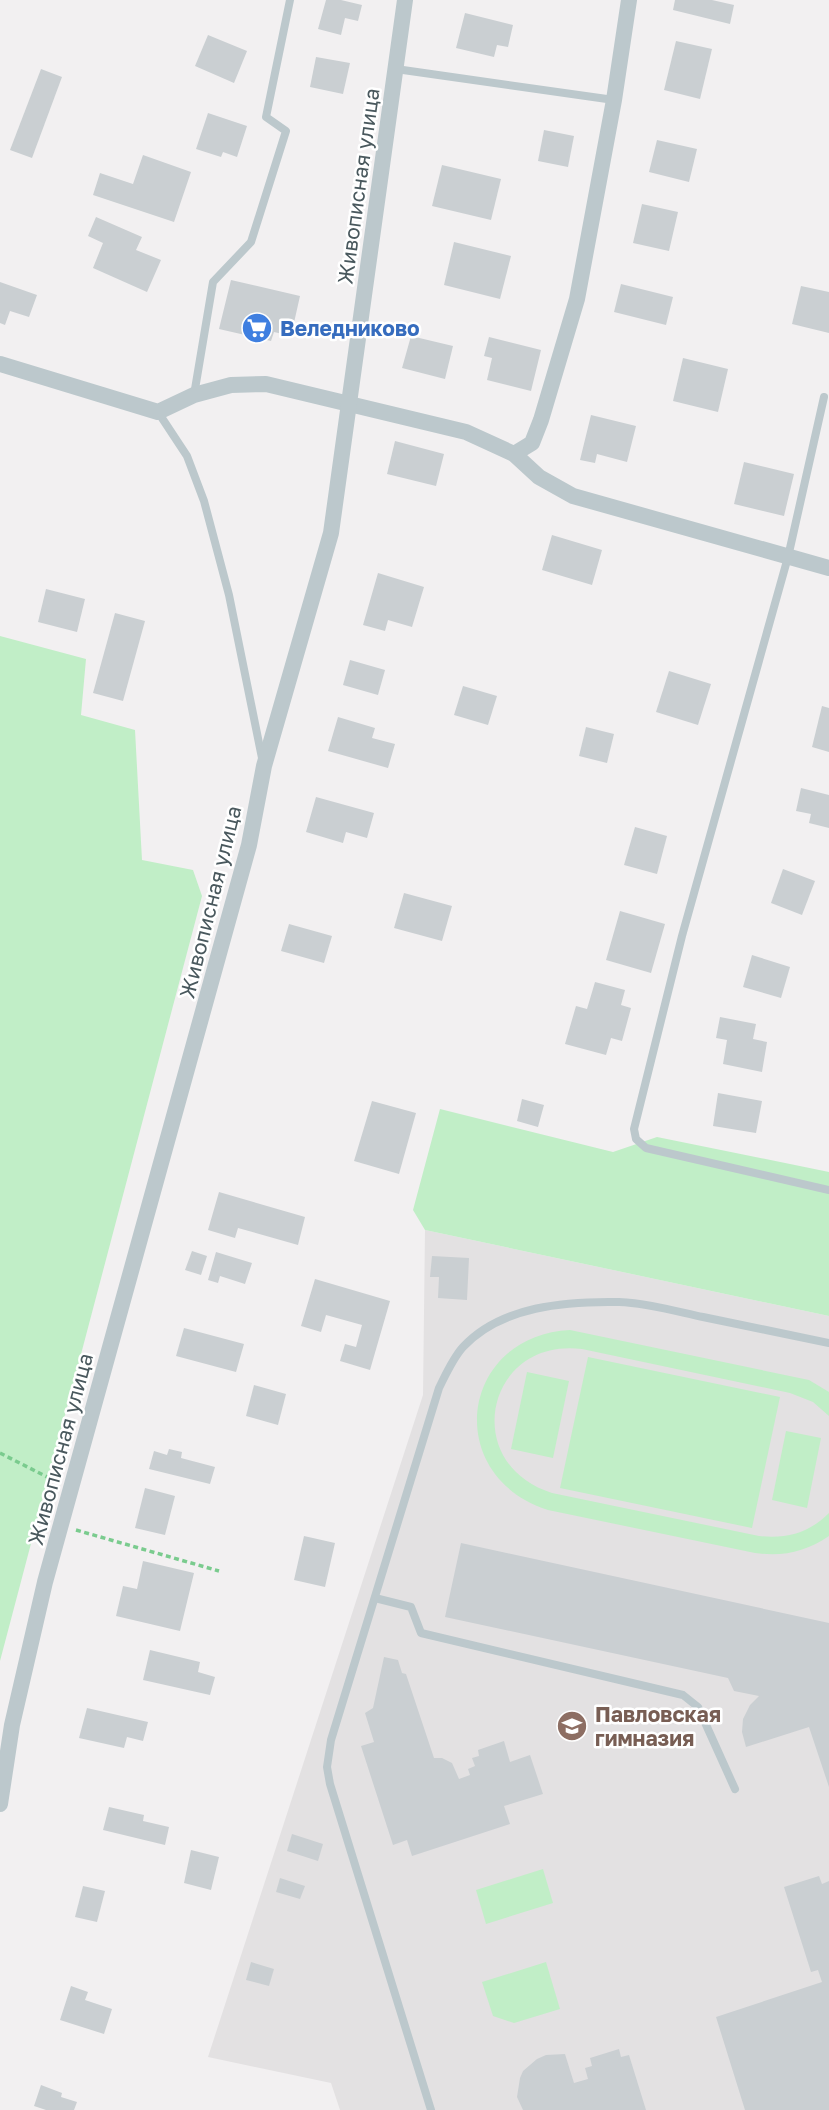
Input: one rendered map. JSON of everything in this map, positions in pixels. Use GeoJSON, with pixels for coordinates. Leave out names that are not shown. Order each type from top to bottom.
{"type":"FeatureCollection","features":[{"type":"Feature","properties":{"kind":"street","name":"Живописная улица"},"geometry":{"type":"LineString","coordinates":[[0,1804],[12,1725],[60,1526],[245,858],[264,766],[331,533],[405,0]]}},
{"type":"Feature","properties":{"kind":"street"},"geometry":{"type":"LineString","coordinates":[[514,454],[532,443],[577,299],[614,100],[629,0]]}},
{"type":"Feature","properties":{"kind":"street"},"geometry":{"type":"LineString","coordinates":[[0,364],[158,412],[194,395],[231,385],[266,384],[349,403],[466,432],[514,454],[539,477],[573,496],[829,568]]}},
{"type":"Feature","properties":{"kind":"lane"},"geometry":{"type":"LineString","coordinates":[[194,395],[213,282],[251,242],[286,131],[266,117],[290,0]]}},
{"type":"Feature","properties":{"kind":"lane"},"geometry":{"type":"LineString","coordinates":[[396,69],[614,100]]}},
{"type":"Feature","properties":{"kind":"lane"},"geometry":{"type":"LineString","coordinates":[[824,397],[788,557],[682,936],[634,1129],[636,1139],[646,1147],[829,1190]]}},
{"type":"Feature","properties":{"kind":"lane"},"geometry":{"type":"LineString","coordinates":[[158,412],[187,456],[205,501],[229,596],[264,766]]}},
{"type":"Feature","properties":{"kind":"lane"},"geometry":{"type":"LineString","coordinates":[[431,2110],[327,1767],[331,1740],[439,1388],[463,1347],[481,1331],[505,1317],[565,1304],[620,1302],[650,1305],[829,1343]]}},
{"type":"Feature","properties":{"kind":"lane"},"geometry":{"type":"LineString","coordinates":[[374,1598],[411,1607],[421,1633],[683,1695],[698,1707],[735,1789]]}},
{"type":"Feature","properties":{"kind":"path"},"geometry":{"type":"LineString","coordinates":[[0,1452],[70,1489]]}},
{"type":"Feature","properties":{"kind":"path"},"geometry":{"type":"LineString","coordinates":[[60,1526],[219,1572]]}},
{"type":"Feature","properties":{"kind":"shaded area","name":"Павловская гимназия"},"geometry":{"type":"Polygon","coordinates":[[[425,1230],[829,1316],[829,2110],[340,2110],[331,2083],[208,2057],[423,1395],[425,1230]]]}},
{"type":"Feature","properties":{"kind":"green space"},"geometry":{"type":"Polygon","coordinates":[[[0,636],[86,659],[81,715],[135,730],[142,860],[193,870],[202,896],[0,1661],[0,636]]]}},
{"type":"Feature","properties":{"kind":"green space"},"geometry":{"type":"Polygon","coordinates":[[[440,1109],[613,1152],[657,1137],[829,1172],[829,1316],[425,1230],[413,1210],[440,1109]]]}},
{"type":"Feature","properties":{"kind":"green space"},"geometry":{"type":"Polygon","coordinates":[[[570,1330],[809,1380],[829,1392],[829,1416],[813,1402],[790,1393],[582,1349],[549,1351],[524,1362],[506,1382],[496,1406],[495,1432],[504,1457],[523,1478],[552,1493],[759,1536],[797,1533],[814,1525],[829,1513],[829,1536],[794,1552],[755,1553],[548,1510],[514,1493],[491,1468],[479,1440],[478,1409],[486,1381],[505,1356],[533,1338],[570,1330]]]}},
{"type":"Feature","properties":{"kind":"green space"},"geometry":{"type":"Polygon","coordinates":[[[588,1357],[780,1397],[752,1528],[560,1488],[588,1357]]]}},
{"type":"Feature","properties":{"kind":"green space"},"geometry":{"type":"Polygon","coordinates":[[[527,1372],[569,1381],[553,1458],[511,1449],[527,1372]]]}},
{"type":"Feature","properties":{"kind":"green space"},"geometry":{"type":"Polygon","coordinates":[[[786,1431],[821,1438],[807,1508],[772,1500],[786,1431]]]}},
{"type":"Feature","properties":{"kind":"green space"},"geometry":{"type":"Polygon","coordinates":[[[543,1869],[553,1903],[486,1924],[476,1890],[543,1869]]]}},
{"type":"Feature","properties":{"kind":"green space"},"geometry":{"type":"Polygon","coordinates":[[[546,1962],[560,2009],[514,2023],[493,2016],[482,1982],[546,1962]]]}},
{"type":"Feature","properties":{"kind":"building"},"geometry":{"type":"Polygon","coordinates":[[[326,0],[362,5],[358,21],[345,18],[341,35],[318,29],[326,0]]]}},
{"type":"Feature","properties":{"kind":"building"},"geometry":{"type":"Polygon","coordinates":[[[675,0],[712,0],[734,5],[730,24],[673,10],[675,0]]]}},
{"type":"Feature","properties":{"kind":"building"},"geometry":{"type":"Polygon","coordinates":[[[465,13],[513,25],[508,47],[497,45],[494,57],[456,48],[465,13]]]}},
{"type":"Feature","properties":{"kind":"building"},"geometry":{"type":"Polygon","coordinates":[[[208,35],[247,51],[234,83],[195,66],[208,35]]]}},
{"type":"Feature","properties":{"kind":"building"},"geometry":{"type":"Polygon","coordinates":[[[676,41],[712,49],[700,99],[664,90],[676,41]]]}},
{"type":"Feature","properties":{"kind":"building"},"geometry":{"type":"Polygon","coordinates":[[[316,57],[350,63],[343,94],[310,87],[316,57]]]}},
{"type":"Feature","properties":{"kind":"building"},"geometry":{"type":"Polygon","coordinates":[[[41,69],[62,77],[32,158],[10,150],[41,69]]]}},
{"type":"Feature","properties":{"kind":"building"},"geometry":{"type":"Polygon","coordinates":[[[208,113],[247,126],[237,157],[223,152],[221,157],[196,149],[208,113]]]}},
{"type":"Feature","properties":{"kind":"building"},"geometry":{"type":"Polygon","coordinates":[[[544,130],[574,136],[568,167],[538,161],[544,130]]]}},
{"type":"Feature","properties":{"kind":"building"},"geometry":{"type":"Polygon","coordinates":[[[657,140],[697,149],[689,182],[649,172],[657,140]]]}},
{"type":"Feature","properties":{"kind":"building"},"geometry":{"type":"Polygon","coordinates":[[[143,155],[191,172],[174,222],[93,195],[100,173],[133,184],[143,155]]]}},
{"type":"Feature","properties":{"kind":"building"},"geometry":{"type":"Polygon","coordinates":[[[442,165],[501,179],[491,220],[432,206],[442,165]]]}},
{"type":"Feature","properties":{"kind":"building"},"geometry":{"type":"Polygon","coordinates":[[[642,204],[678,212],[669,251],[633,243],[642,204]]]}},
{"type":"Feature","properties":{"kind":"building"},"geometry":{"type":"Polygon","coordinates":[[[96,217],[142,237],[136,250],[161,260],[147,292],[93,268],[103,243],[88,236],[96,217]]]}},
{"type":"Feature","properties":{"kind":"building"},"geometry":{"type":"Polygon","coordinates":[[[454,242],[511,256],[500,299],[444,285],[454,242]]]}},
{"type":"Feature","properties":{"kind":"building"},"geometry":{"type":"Polygon","coordinates":[[[231,280],[300,296],[291,336],[274,332],[271,341],[219,329],[231,280]]]}},
{"type":"Feature","properties":{"kind":"building"},"geometry":{"type":"Polygon","coordinates":[[[0,282],[37,295],[29,317],[10,311],[5,325],[0,323],[0,282]]]}},
{"type":"Feature","properties":{"kind":"building"},"geometry":{"type":"Polygon","coordinates":[[[621,284],[673,297],[666,325],[614,312],[621,284]]]}},
{"type":"Feature","properties":{"kind":"building"},"geometry":{"type":"Polygon","coordinates":[[[801,286],[829,292],[829,333],[792,324],[801,286]]]}},
{"type":"Feature","properties":{"kind":"building"},"geometry":{"type":"Polygon","coordinates":[[[411,336],[453,346],[445,379],[402,368],[411,336]]]}},
{"type":"Feature","properties":{"kind":"building"},"geometry":{"type":"Polygon","coordinates":[[[489,337],[541,350],[531,391],[487,380],[492,358],[484,356],[489,337]]]}},
{"type":"Feature","properties":{"kind":"building"},"geometry":{"type":"Polygon","coordinates":[[[683,358],[728,369],[718,412],[673,401],[683,358]]]}},
{"type":"Feature","properties":{"kind":"building"},"geometry":{"type":"Polygon","coordinates":[[[591,415],[636,426],[627,462],[597,454],[595,463],[580,460],[591,415]]]}},
{"type":"Feature","properties":{"kind":"building"},"geometry":{"type":"Polygon","coordinates":[[[395,441],[444,454],[436,486],[387,474],[395,441]]]}},
{"type":"Feature","properties":{"kind":"building"},"geometry":{"type":"Polygon","coordinates":[[[744,462],[794,474],[784,516],[734,504],[744,462]]]}},
{"type":"Feature","properties":{"kind":"building"},"geometry":{"type":"Polygon","coordinates":[[[552,535],[602,550],[592,585],[542,570],[552,535]]]}},
{"type":"Feature","properties":{"kind":"building"},"geometry":{"type":"Polygon","coordinates":[[[378,573],[424,587],[412,627],[388,620],[385,631],[363,625],[378,573]]]}},
{"type":"Feature","properties":{"kind":"building"},"geometry":{"type":"Polygon","coordinates":[[[46,589],[85,599],[77,632],[38,622],[46,589]]]}},
{"type":"Feature","properties":{"kind":"building"},"geometry":{"type":"Polygon","coordinates":[[[115,613],[145,621],[123,701],[93,693],[115,613]]]}},
{"type":"Feature","properties":{"kind":"building"},"geometry":{"type":"Polygon","coordinates":[[[350,660],[385,670],[378,695],[343,685],[350,660]]]}},
{"type":"Feature","properties":{"kind":"building"},"geometry":{"type":"Polygon","coordinates":[[[669,671],[711,684],[698,725],[656,712],[669,671]]]}},
{"type":"Feature","properties":{"kind":"building"},"geometry":{"type":"Polygon","coordinates":[[[463,686],[497,696],[488,725],[454,715],[463,686]]]}},
{"type":"Feature","properties":{"kind":"building"},"geometry":{"type":"Polygon","coordinates":[[[822,706],[829,708],[829,752],[812,747],[822,706]]]}},
{"type":"Feature","properties":{"kind":"building"},"geometry":{"type":"Polygon","coordinates":[[[338,717],[375,728],[372,738],[395,744],[388,768],[328,751],[338,717]]]}},
{"type":"Feature","properties":{"kind":"building"},"geometry":{"type":"Polygon","coordinates":[[[586,727],[614,734],[607,763],[579,756],[586,727]]]}},
{"type":"Feature","properties":{"kind":"building"},"geometry":{"type":"Polygon","coordinates":[[[801,788],[829,795],[829,828],[809,823],[811,814],[796,811],[801,788]]]}},
{"type":"Feature","properties":{"kind":"building"},"geometry":{"type":"Polygon","coordinates":[[[316,797],[374,813],[367,838],[346,832],[343,843],[306,832],[316,797]]]}},
{"type":"Feature","properties":{"kind":"building"},"geometry":{"type":"Polygon","coordinates":[[[635,827],[667,836],[657,874],[624,865],[635,827]]]}},
{"type":"Feature","properties":{"kind":"building"},"geometry":{"type":"Polygon","coordinates":[[[783,869],[815,881],[802,915],[771,903],[783,869]]]}},
{"type":"Feature","properties":{"kind":"building"},"geometry":{"type":"Polygon","coordinates":[[[404,893],[452,906],[442,941],[394,928],[404,893]]]}},
{"type":"Feature","properties":{"kind":"building"},"geometry":{"type":"Polygon","coordinates":[[[620,911],[665,924],[651,973],[606,960],[620,911]]]}},
{"type":"Feature","properties":{"kind":"building"},"geometry":{"type":"Polygon","coordinates":[[[289,924],[332,936],[324,963],[281,951],[289,924]]]}},
{"type":"Feature","properties":{"kind":"building"},"geometry":{"type":"Polygon","coordinates":[[[752,955],[790,967],[781,998],[743,987],[752,955]]]}},
{"type":"Feature","properties":{"kind":"building"},"geometry":{"type":"Polygon","coordinates":[[[595,982],[625,990],[621,1005],[631,1008],[622,1041],[611,1038],[606,1055],[565,1044],[576,1006],[587,1009],[595,982]]]}},
{"type":"Feature","properties":{"kind":"building"},"geometry":{"type":"Polygon","coordinates":[[[720,1017],[756,1024],[753,1039],[767,1042],[762,1072],[723,1064],[727,1040],[716,1038],[720,1017]]]}},
{"type":"Feature","properties":{"kind":"building"},"geometry":{"type":"Polygon","coordinates":[[[718,1093],[762,1101],[756,1133],[713,1126],[718,1093]]]}},
{"type":"Feature","properties":{"kind":"building"},"geometry":{"type":"Polygon","coordinates":[[[522,1099],[544,1105],[538,1127],[517,1121],[522,1099]]]}},
{"type":"Feature","properties":{"kind":"building"},"geometry":{"type":"Polygon","coordinates":[[[372,1101],[416,1113],[399,1174],[354,1161],[372,1101]]]}},
{"type":"Feature","properties":{"kind":"building"},"geometry":{"type":"Polygon","coordinates":[[[219,1192],[305,1217],[298,1245],[238,1228],[235,1238],[208,1230],[219,1192]]]}},
{"type":"Feature","properties":{"kind":"building"},"geometry":{"type":"Polygon","coordinates":[[[192,1251],[207,1256],[201,1275],[185,1270],[192,1251]]]}},
{"type":"Feature","properties":{"kind":"building"},"geometry":{"type":"Polygon","coordinates":[[[216,1252],[252,1263],[245,1284],[220,1276],[218,1283],[208,1280],[216,1252]]]}},
{"type":"Feature","properties":{"kind":"building"},"geometry":{"type":"Polygon","coordinates":[[[432,1256],[469,1258],[467,1300],[438,1298],[439,1277],[430,1277],[432,1256]]]}},
{"type":"Feature","properties":{"kind":"building"},"geometry":{"type":"Polygon","coordinates":[[[315,1279],[390,1301],[370,1370],[340,1361],[345,1344],[356,1347],[362,1325],[326,1315],[321,1332],[301,1326],[315,1279]]]}},
{"type":"Feature","properties":{"kind":"building"},"geometry":{"type":"Polygon","coordinates":[[[184,1328],[244,1344],[236,1372],[176,1356],[184,1328]]]}},
{"type":"Feature","properties":{"kind":"building"},"geometry":{"type":"Polygon","coordinates":[[[254,1385],[286,1394],[278,1425],[246,1416],[254,1385]]]}},
{"type":"Feature","properties":{"kind":"building"},"geometry":{"type":"Polygon","coordinates":[[[169,1449],[182,1452],[181,1458],[215,1467],[210,1484],[149,1469],[154,1451],[167,1455],[169,1449]]]}},
{"type":"Feature","properties":{"kind":"building"},"geometry":{"type":"Polygon","coordinates":[[[145,1488],[175,1496],[165,1535],[135,1528],[145,1488]]]}},
{"type":"Feature","properties":{"kind":"building"},"geometry":{"type":"Polygon","coordinates":[[[304,1536],[335,1543],[325,1587],[294,1580],[304,1536]]]}},
{"type":"Feature","properties":{"kind":"building"},"geometry":{"type":"Polygon","coordinates":[[[461,1543],[829,1623],[829,1787],[809,1727],[746,1747],[742,1732],[743,1719],[750,1705],[759,1696],[734,1691],[728,1678],[445,1617],[461,1543]]]}},
{"type":"Feature","properties":{"kind":"building"},"geometry":{"type":"Polygon","coordinates":[[[143,1561],[194,1573],[180,1631],[116,1616],[123,1586],[137,1589],[143,1561]]]}},
{"type":"Feature","properties":{"kind":"building"},"geometry":{"type":"Polygon","coordinates":[[[150,1650],[200,1662],[198,1672],[215,1677],[210,1695],[143,1680],[150,1650]]]}},
{"type":"Feature","properties":{"kind":"building"},"geometry":{"type":"Polygon","coordinates":[[[384,1657],[398,1660],[402,1673],[406,1674],[434,1758],[442,1758],[452,1763],[459,1779],[470,1775],[468,1769],[475,1766],[472,1758],[479,1756],[478,1750],[504,1741],[510,1762],[530,1755],[543,1794],[504,1806],[510,1824],[412,1856],[407,1840],[393,1845],[361,1746],[374,1742],[365,1713],[373,1708],[384,1657]]]}},
{"type":"Feature","properties":{"kind":"building"},"geometry":{"type":"Polygon","coordinates":[[[87,1708],[148,1722],[143,1741],[127,1737],[124,1748],[79,1738],[87,1708]]]}},
{"type":"Feature","properties":{"kind":"building"},"geometry":{"type":"Polygon","coordinates":[[[109,1807],[144,1815],[143,1821],[169,1827],[165,1845],[103,1830],[109,1807]]]}},
{"type":"Feature","properties":{"kind":"building"},"geometry":{"type":"Polygon","coordinates":[[[292,1834],[323,1844],[318,1861],[287,1851],[292,1834]]]}},
{"type":"Feature","properties":{"kind":"building"},"geometry":{"type":"Polygon","coordinates":[[[191,1850],[219,1857],[211,1890],[184,1883],[191,1850]]]}},
{"type":"Feature","properties":{"kind":"building"},"geometry":{"type":"Polygon","coordinates":[[[819,1876],[822,1884],[829,1881],[829,2110],[745,2110],[716,2017],[822,1982],[818,1970],[811,1972],[784,1887],[819,1876]]]}},
{"type":"Feature","properties":{"kind":"building"},"geometry":{"type":"Polygon","coordinates":[[[280,1878],[305,1886],[300,1899],[276,1892],[280,1878]]]}},
{"type":"Feature","properties":{"kind":"building"},"geometry":{"type":"Polygon","coordinates":[[[83,1886],[105,1891],[97,1922],[75,1917],[83,1886]]]}},
{"type":"Feature","properties":{"kind":"building"},"geometry":{"type":"Polygon","coordinates":[[[251,1962],[274,1969],[269,1986],[246,1980],[251,1962]]]}},
{"type":"Feature","properties":{"kind":"building"},"geometry":{"type":"Polygon","coordinates":[[[71,1986],[88,1992],[85,2000],[112,2009],[104,2034],[60,2020],[71,1986]]]}},
{"type":"Feature","properties":{"kind":"building"},"geometry":{"type":"Polygon","coordinates":[[[619,2049],[621,2057],[629,2055],[646,2110],[523,2110],[517,2097],[520,2078],[523,2071],[537,2059],[546,2055],[565,2054],[574,2083],[588,2079],[585,2068],[592,2066],[590,2058],[619,2049]]]}},
{"type":"Feature","properties":{"kind":"building"},"geometry":{"type":"Polygon","coordinates":[[[41,2085],[62,2093],[61,2097],[77,2102],[74,2110],[46,2110],[34,2106],[41,2085]]]}},
{"type":"Feature","properties":{"kind":"place","name":"Веледниково"},"geometry":{"type":"Point","coordinates":[257,328]}},
{"type":"Feature","properties":{"kind":"place","name":"Павловская гимназия"},"geometry":{"type":"Point","coordinates":[572,1726]}}]}
